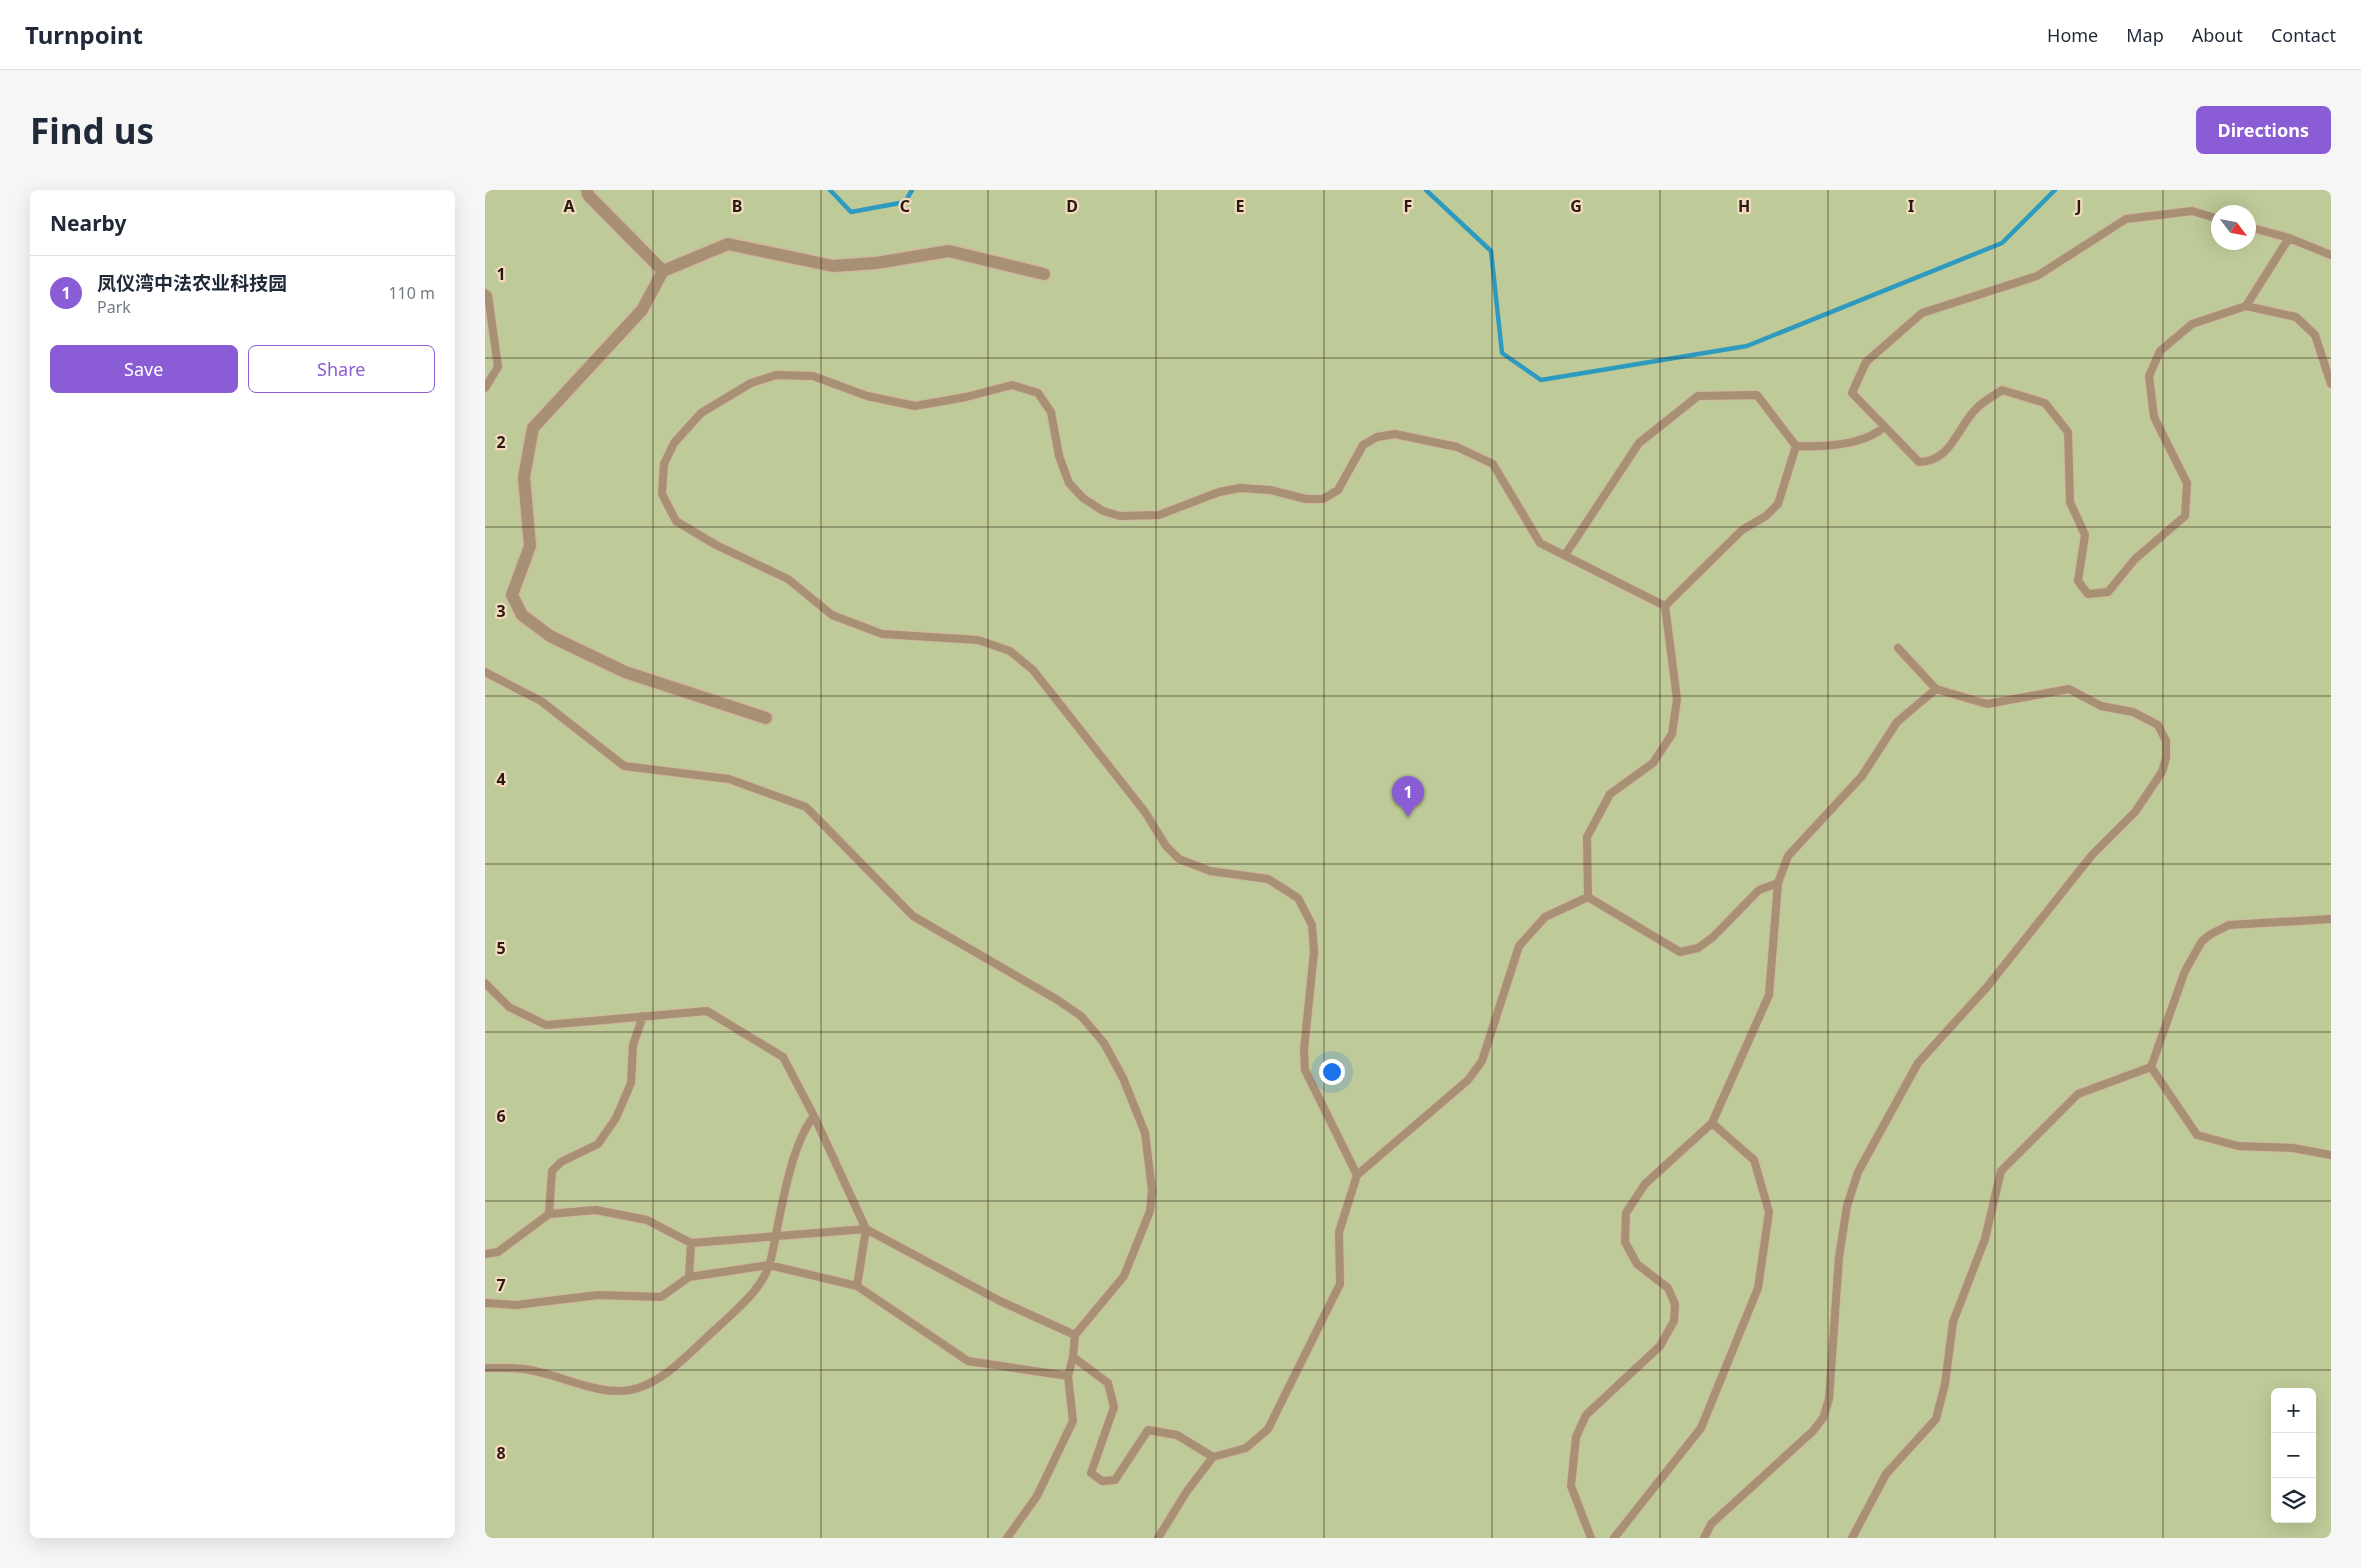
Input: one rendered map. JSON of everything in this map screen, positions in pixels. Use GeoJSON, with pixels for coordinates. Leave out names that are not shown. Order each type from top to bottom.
{"type":"FeatureCollection","features":[{"type":"Feature","properties":{"kind":"street"},"geometry":{"type":"LineString","coordinates":[[587,190],[588,195],[663,271]]}},
{"type":"Feature","properties":{"kind":"street"},"geometry":{"type":"LineString","coordinates":[[766,718],[625,672],[550,636],[521,616],[512,596],[530,546],[524,477],[533,428],[642,310],[663,271],[728,244],[833,266],[876,263],[949,251],[1044,274]]}},
{"type":"Feature","properties":{"kind":"lane"},"geometry":{"type":"LineString","coordinates":[[2211,217],[2192,211],[2126,219],[2037,276],[1922,313],[1866,362],[1852,392],[1919,462],[1930,462],[1950,448],[1976,409],[2002,390],[2045,403],[2068,432],[2070,502],[2085,535],[2078,581],[2088,594],[2108,592],[2135,558],[2185,516],[2187,483],[2154,417],[2149,376],[2160,350],[2192,324],[2246,306],[2296,317],[2315,335],[2331,384]]}},
{"type":"Feature","properties":{"kind":"lane"},"geometry":{"type":"LineString","coordinates":[[2256,229],[2289,238],[2331,256]]}},
{"type":"Feature","properties":{"kind":"lane"},"geometry":{"type":"LineString","coordinates":[[2246,306],[2289,238]]}},
{"type":"Feature","properties":{"kind":"lane"},"geometry":{"type":"LineString","coordinates":[[485,293],[488,296],[499,367],[485,388]]}},
{"type":"Feature","properties":{"kind":"lane"},"geometry":{"type":"LineString","coordinates":[[1357,1175],[1305,1070],[1304,1050],[1314,952],[1312,925],[1298,898],[1268,879],[1210,871],[1179,859],[1166,846],[1145,812],[1033,670],[1010,652],[978,640],[882,634],[832,615],[788,579],[715,545],[676,521],[662,494],[664,464],[674,443],[701,413],[751,383],[776,375],[813,376],[867,396],[915,406],[967,397],[1012,385],[1038,393],[1051,412],[1059,456],[1069,483],[1083,498],[1103,511],[1120,516],[1159,515],[1219,492],[1239,488],[1270,490],[1305,499],[1323,499],[1338,490],[1363,445],[1377,437],[1395,434],[1457,447],[1493,464],[1541,542],[1665,606]]}},
{"type":"Feature","properties":{"kind":"lane"},"geometry":{"type":"LineString","coordinates":[[1565,555],[1639,443],[1698,396],[1757,395],[1796,446]]}},
{"type":"Feature","properties":{"kind":"lane"},"geometry":{"type":"LineString","coordinates":[[1796,446],[1831,447],[1877,433],[1884,426]]}},
{"type":"Feature","properties":{"kind":"lane"},"geometry":{"type":"LineString","coordinates":[[1665,606],[1742,530],[1766,516],[1778,504],[1796,446]]}},
{"type":"Feature","properties":{"kind":"lane"},"geometry":{"type":"LineString","coordinates":[[1588,897],[1587,837],[1609,794],[1653,763],[1672,734],[1677,699],[1665,606]]}},
{"type":"Feature","properties":{"kind":"lane"},"geometry":{"type":"LineString","coordinates":[[1704,1538],[1711,1524],[1813,1431],[1823,1418],[1829,1399],[1839,1257],[1847,1206],[1859,1172],[1919,1063],[1987,987],[2092,855],[2135,812],[2162,772],[2166,758],[2166,741],[2158,725],[2133,712],[2101,706],[2069,689],[1987,704],[1936,689],[1898,648]]}},
{"type":"Feature","properties":{"kind":"lane"},"geometry":{"type":"LineString","coordinates":[[485,672],[541,701],[624,766],[729,779],[806,807],[913,916],[1056,999],[1081,1016],[1104,1043],[1123,1078],[1145,1133],[1152,1190],[1149,1211],[1124,1276],[1075,1335],[1073,1357],[1068,1376],[1073,1421],[1037,1496],[1007,1538]]}},
{"type":"Feature","properties":{"kind":"lane"},"geometry":{"type":"LineString","coordinates":[[1591,1538],[1571,1486],[1575,1436],[1586,1415],[1660,1346],[1675,1321],[1675,1304],[1668,1288],[1637,1264],[1625,1242],[1625,1212],[1645,1184],[1713,1123],[1769,994],[1778,883],[1788,856],[1862,776],[1897,722],[1936,689]]}},
{"type":"Feature","properties":{"kind":"lane"},"geometry":{"type":"LineString","coordinates":[[1588,897],[1680,952],[1699,948],[1713,938],[1759,890],[1778,883]]}},
{"type":"Feature","properties":{"kind":"lane"},"geometry":{"type":"LineString","coordinates":[[1158,1538],[1187,1491],[1213,1457],[1246,1448],[1269,1429],[1340,1284],[1339,1232],[1357,1175],[1468,1080],[1482,1061],[1519,946],[1545,917],[1588,897]]}},
{"type":"Feature","properties":{"kind":"lane"},"geometry":{"type":"LineString","coordinates":[[1851,1538],[1886,1474],[1936,1419],[1945,1384],[1953,1322],[1985,1239],[2001,1171],[2079,1094],[2151,1067],[2185,971],[2202,941],[2211,934],[2229,925],[2331,919]]}},
{"type":"Feature","properties":{"kind":"lane"},"geometry":{"type":"LineString","coordinates":[[485,983],[509,1008],[546,1025],[707,1011],[783,1057],[814,1116],[867,1229],[857,1286]]}},
{"type":"Feature","properties":{"kind":"lane"},"geometry":{"type":"LineString","coordinates":[[549,1214],[552,1170],[561,1162],[598,1144],[615,1118],[631,1083],[633,1045],[643,1016]]}},
{"type":"Feature","properties":{"kind":"lane"},"geometry":{"type":"LineString","coordinates":[[2151,1067],[2197,1135],[2239,1146],[2293,1148],[2331,1155]]}},
{"type":"Feature","properties":{"kind":"lane"},"geometry":{"type":"LineString","coordinates":[[485,1368],[530,1370],[597,1389],[629,1391],[654,1381],[751,1297],[769,1265],[791,1169],[806,1126],[814,1116]]}},
{"type":"Feature","properties":{"kind":"lane"},"geometry":{"type":"LineString","coordinates":[[1613,1538],[1701,1428],[1758,1288],[1769,1212],[1754,1160],[1713,1123]]}},
{"type":"Feature","properties":{"kind":"lane"},"geometry":{"type":"LineString","coordinates":[[485,1254],[498,1252],[549,1214],[596,1210],[647,1220],[691,1243],[867,1229],[1000,1301],[1075,1335]]}},
{"type":"Feature","properties":{"kind":"lane"},"geometry":{"type":"LineString","coordinates":[[689,1277],[691,1243]]}},
{"type":"Feature","properties":{"kind":"lane"},"geometry":{"type":"LineString","coordinates":[[485,1303],[516,1305],[598,1295],[661,1297],[689,1277],[769,1265],[857,1286],[968,1361],[1068,1376]]}},
{"type":"Feature","properties":{"kind":"lane"},"geometry":{"type":"LineString","coordinates":[[1073,1357],[1108,1383],[1114,1407],[1091,1473],[1102,1481],[1115,1480],[1148,1430],[1177,1435],[1213,1457]]}},
{"type":"Feature","properties":{"kind":"green space"},"geometry":{"type":"Polygon","coordinates":[[[485,190],[2331,190],[2331,1538],[485,1538],[485,190]]]}},
{"type":"Feature","properties":{"kind":"waterway"},"geometry":{"type":"LineString","coordinates":[[830,190],[851,212],[905,202],[912,190]]}},
{"type":"Feature","properties":{"kind":"waterway"},"geometry":{"type":"LineString","coordinates":[[1426,190],[1491,251],[1502,353],[1541,380],[1747,346],[2002,243],[2055,190]]}},
{"type":"Feature","properties":{"kind":"place","name":"凤仪湾中法农业科技园"},"geometry":{"type":"Point","coordinates":[1408,817]}}]}
